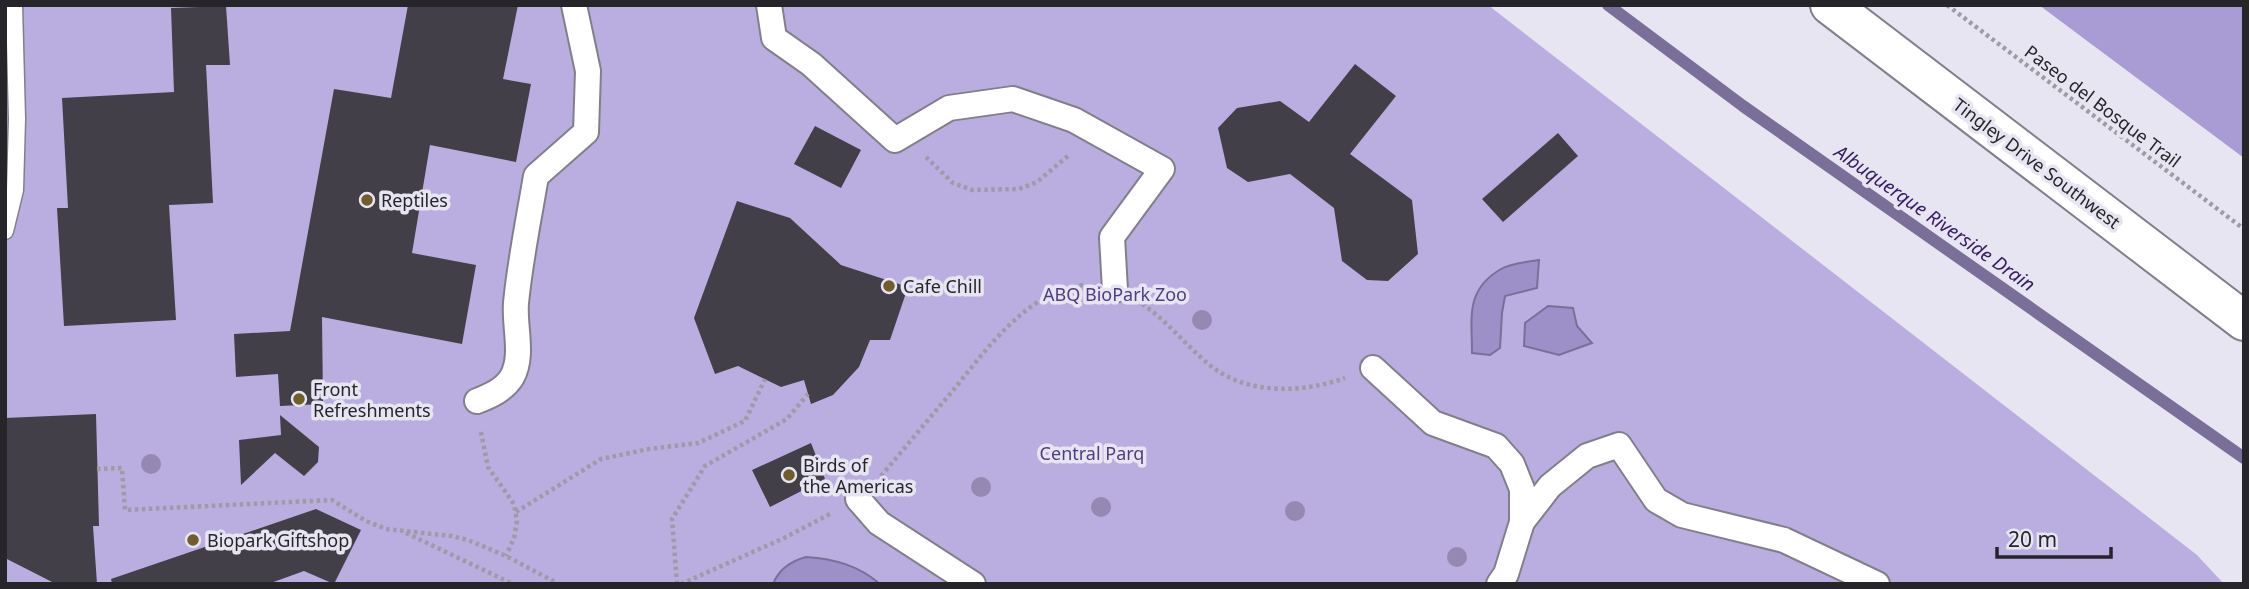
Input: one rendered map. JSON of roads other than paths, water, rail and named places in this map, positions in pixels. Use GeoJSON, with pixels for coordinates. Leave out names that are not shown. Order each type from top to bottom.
{"type":"FeatureCollection","features":[{"type":"Feature","properties":{"kind":"street"},"geometry":{"type":"LineString","coordinates":[[477,401],[492,396],[502,388],[511,378],[517,364],[516,304],[536,176],[586,132],[588,71],[575,5]]}},
{"type":"Feature","properties":{"kind":"street"},"geometry":{"type":"LineString","coordinates":[[769,5],[774,38],[811,64],[895,140],[949,108],[1013,99],[1074,120],[1162,169],[1112,237],[1115,290]]}},
{"type":"Feature","properties":{"kind":"street","name":"Tingley Drive Southwest"},"geometry":{"type":"LineString","coordinates":[[1830,5],[2244,321]]}},
{"type":"Feature","properties":{"kind":"street"},"geometry":{"type":"LineString","coordinates":[[1373,368],[1433,423],[1496,446],[1512,464],[1522,489],[1522,522],[1506,574],[1499,584]]}},
{"type":"Feature","properties":{"kind":"street"},"geometry":{"type":"LineString","coordinates":[[1522,522],[1550,486],[1587,456],[1619,445],[1656,500],[1682,515],[1784,540],[1877,584]]}},
{"type":"Feature","properties":{"kind":"street"},"geometry":{"type":"LineString","coordinates":[[858,499],[879,523],[960,581]]}},
{"type":"Feature","properties":{"kind":"lane"},"geometry":{"type":"LineString","coordinates":[[5,231],[15,190],[17,119],[13,5]]}},
{"type":"Feature","properties":{"kind":"waterway","name":"Albuquerque Riverside Drain"},"geometry":{"type":"LineString","coordinates":[[1608,5],[1743,106],[2244,458]]}},
{"type":"Feature","properties":{"kind":"place","name":"Reptiles"},"geometry":{"type":"Point","coordinates":[367,200]}},
{"type":"Feature","properties":{"kind":"place","name":"Cafe Chill"},"geometry":{"type":"Point","coordinates":[889,286]}},
{"type":"Feature","properties":{"kind":"place","name":"Front Refreshments"},"geometry":{"type":"Point","coordinates":[299,399]}},
{"type":"Feature","properties":{"kind":"place","name":"Birds of the Americas"},"geometry":{"type":"Point","coordinates":[789,475]}},
{"type":"Feature","properties":{"kind":"place","name":"Biopark Giftshop"},"geometry":{"type":"Point","coordinates":[193,540]}},
{"type":"Feature","properties":{"kind":"park label","name":"ABQ BioPark Zoo"},"geometry":{"type":"Point","coordinates":[1115,294]}},
{"type":"Feature","properties":{"kind":"park label","name":"Central Parq"},"geometry":{"type":"Point","coordinates":[1092,453]}}]}
